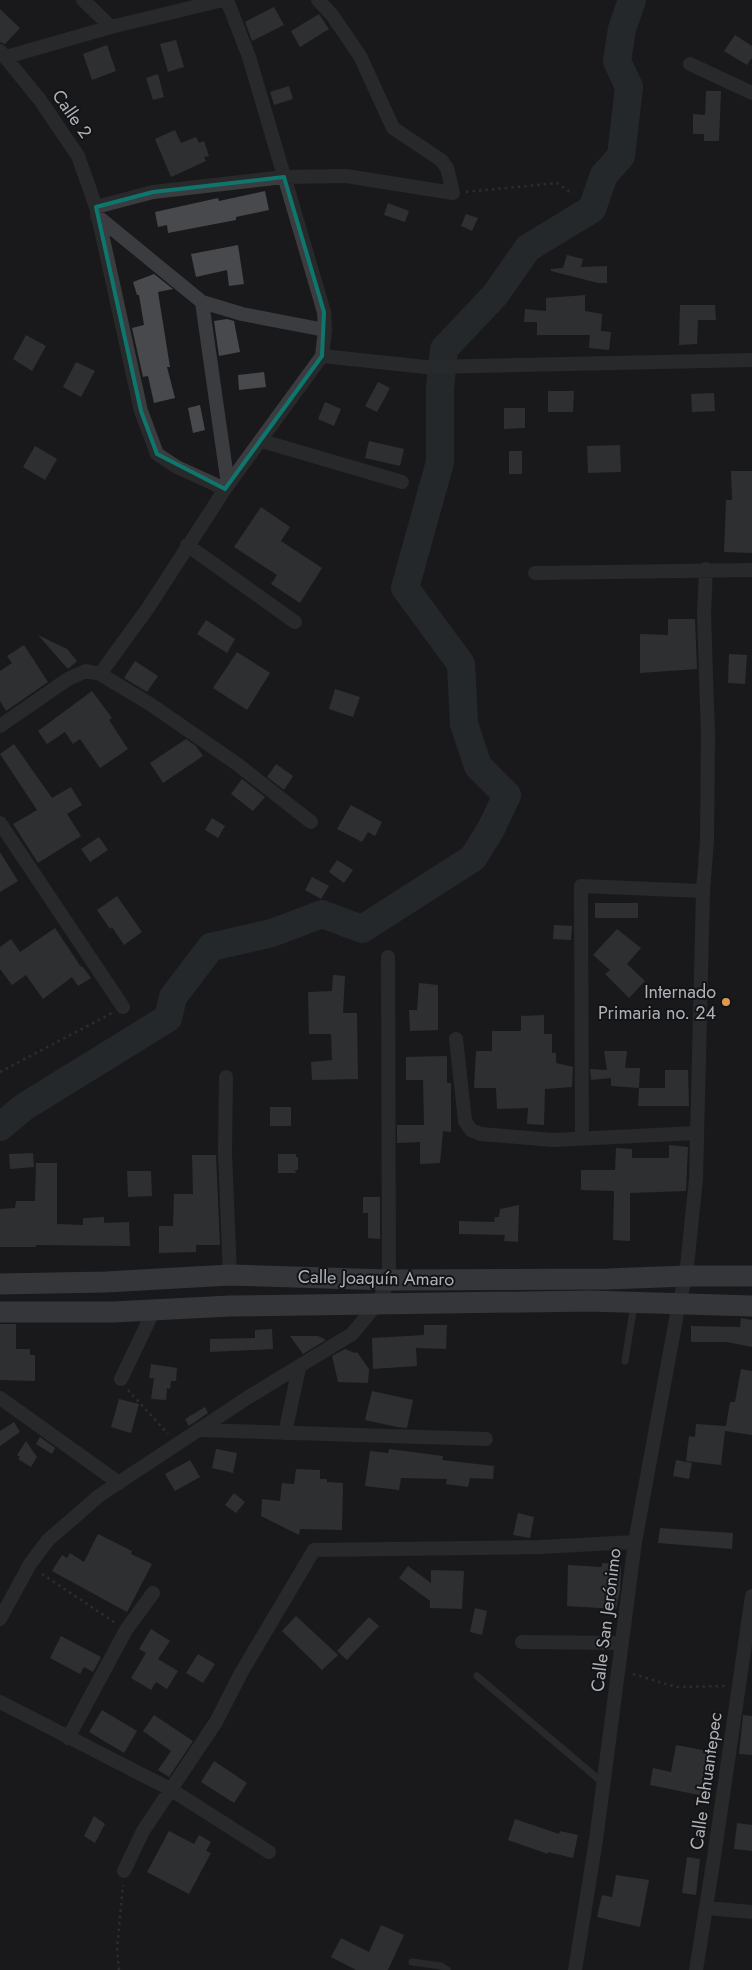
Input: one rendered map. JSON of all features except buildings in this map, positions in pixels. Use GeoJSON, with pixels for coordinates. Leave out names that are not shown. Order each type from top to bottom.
{"type":"FeatureCollection","features":[{"type":"Feature","properties":{"kind":"main road","name":"Calle Joaquín Amaro"},"geometry":{"type":"LineString","coordinates":[[0,1284],[106,1282],[230,1275],[389,1280],[608,1280],[686,1276],[752,1276]]}},
{"type":"Feature","properties":{"kind":"main road","name":"Calle Joaquín Amaro"},"geometry":{"type":"LineString","coordinates":[[0,1312],[377,1304],[634,1302],[752,1306]]}},
{"type":"Feature","properties":{"kind":"street"},"geometry":{"type":"LineString","coordinates":[[83,0],[111,27]]}},
{"type":"Feature","properties":{"kind":"street"},"geometry":{"type":"LineString","coordinates":[[3,54],[223,0]]}},
{"type":"Feature","properties":{"kind":"street"},"geometry":{"type":"LineString","coordinates":[[100,674],[148,608],[227,487],[322,356],[325,330],[324,312],[249,57],[227,0]]}},
{"type":"Feature","properties":{"kind":"street"},"geometry":{"type":"LineString","coordinates":[[96,212],[153,192],[284,177],[346,176],[453,192],[447,168],[442,160],[393,128],[360,56],[332,15],[318,0]]}},
{"type":"Feature","properties":{"kind":"street","name":"Calle 2"},"geometry":{"type":"LineString","coordinates":[[3,54],[40,100],[78,156],[96,212],[141,411],[157,454],[177,467],[227,487]]}},
{"type":"Feature","properties":{"kind":"street"},"geometry":{"type":"LineString","coordinates":[[690,64],[752,93]]}},
{"type":"Feature","properties":{"kind":"street"},"geometry":{"type":"LineString","coordinates":[[96,212],[202,302],[242,314],[325,330]]}},
{"type":"Feature","properties":{"kind":"street"},"geometry":{"type":"LineString","coordinates":[[202,302],[227,487]]}},
{"type":"Feature","properties":{"kind":"street"},"geometry":{"type":"LineString","coordinates":[[322,356],[426,367],[752,360]]}},
{"type":"Feature","properties":{"kind":"street"},"geometry":{"type":"LineString","coordinates":[[262,441],[402,482]]}},
{"type":"Feature","properties":{"kind":"street"},"geometry":{"type":"LineString","coordinates":[[188,545],[295,622]]}},
{"type":"Feature","properties":{"kind":"street"},"geometry":{"type":"LineString","coordinates":[[535,574],[706,569],[752,570]]}},
{"type":"Feature","properties":{"kind":"street","name":"Calle San Jerónimo"},"geometry":{"type":"LineString","coordinates":[[575,1970],[604,1783],[635,1542],[679,1303],[686,1276],[696,1179],[703,891],[707,830],[708,736],[704,614],[706,569]]}},
{"type":"Feature","properties":{"kind":"street"},"geometry":{"type":"LineString","coordinates":[[0,726],[68,679],[86,671],[100,674],[150,704],[237,764],[311,822]]}},
{"type":"Feature","properties":{"kind":"street"},"geometry":{"type":"LineString","coordinates":[[0,823],[123,1007]]}},
{"type":"Feature","properties":{"kind":"street"},"geometry":{"type":"LineString","coordinates":[[582,1138],[581,886],[703,891]]}},
{"type":"Feature","properties":{"kind":"street"},"geometry":{"type":"LineString","coordinates":[[0,1619],[30,1564],[48,1540],[100,1495],[247,1398],[352,1334],[377,1304],[389,1280],[388,957]]}},
{"type":"Feature","properties":{"kind":"street"},"geometry":{"type":"LineString","coordinates":[[456,1039],[465,1121],[471,1130],[480,1134],[553,1140],[697,1133]]}},
{"type":"Feature","properties":{"kind":"street"},"geometry":{"type":"LineString","coordinates":[[226,1077],[225,1153],[230,1275]]}},
{"type":"Feature","properties":{"kind":"street"},"geometry":{"type":"LineString","coordinates":[[121,1379],[154,1310]]}},
{"type":"Feature","properties":{"kind":"street"},"geometry":{"type":"LineString","coordinates":[[285,1433],[299,1368]]}},
{"type":"Feature","properties":{"kind":"street"},"geometry":{"type":"LineString","coordinates":[[0,1398],[119,1483]]}},
{"type":"Feature","properties":{"kind":"street"},"geometry":{"type":"LineString","coordinates":[[198,1430],[486,1439]]}},
{"type":"Feature","properties":{"kind":"street"},"geometry":{"type":"LineString","coordinates":[[124,1871],[143,1831],[216,1722],[241,1673],[314,1550],[540,1547],[635,1542]]}},
{"type":"Feature","properties":{"kind":"street"},"geometry":{"type":"LineString","coordinates":[[68,1738],[126,1630],[153,1593]]}},
{"type":"Feature","properties":{"kind":"street","name":"Calle Tehuantepec"},"geometry":{"type":"LineString","coordinates":[[696,1970],[707,1908],[739,1684],[749,1638],[752,1596]]}},
{"type":"Feature","properties":{"kind":"street"},"geometry":{"type":"LineString","coordinates":[[522,1642],[622,1644]]}},
{"type":"Feature","properties":{"kind":"street"},"geometry":{"type":"LineString","coordinates":[[0,1702],[170,1789],[269,1852]]}},
{"type":"Feature","properties":{"kind":"street"},"geometry":{"type":"LineString","coordinates":[[707,1908],[752,1912]]}},
{"type":"Feature","properties":{"kind":"lane"},"geometry":{"type":"LineString","coordinates":[[625,1361],[634,1302]]}},
{"type":"Feature","properties":{"kind":"lane"},"geometry":{"type":"LineString","coordinates":[[478,1676],[604,1783]]}},
{"type":"Feature","properties":{"kind":"lane"},"geometry":{"type":"LineString","coordinates":[[412,1962],[441,1966],[447,1970]]}},
{"type":"Feature","properties":{"kind":"path"},"geometry":{"type":"LineString","coordinates":[[453,192],[557,183],[572,194]]}},
{"type":"Feature","properties":{"kind":"path"},"geometry":{"type":"LineString","coordinates":[[0,1072],[123,1007]]}},
{"type":"Feature","properties":{"kind":"path"},"geometry":{"type":"LineString","coordinates":[[121,1379],[129,1392],[177,1445]]}},
{"type":"Feature","properties":{"kind":"path"},"geometry":{"type":"LineString","coordinates":[[30,1564],[60,1588],[126,1630]]}},
{"type":"Feature","properties":{"kind":"path"},"geometry":{"type":"LineString","coordinates":[[619,1668],[640,1678],[676,1687],[739,1684]]}},
{"type":"Feature","properties":{"kind":"path"},"geometry":{"type":"LineString","coordinates":[[119,1970],[117,1949],[124,1871]]}},
{"type":"Feature","properties":{"kind":"highlighted area"},"geometry":{"type":"Polygon","coordinates":[[[284,177],[324,312],[322,356],[225,489],[157,454],[141,411],[96,207],[153,192],[284,177]]]}},
{"type":"Feature","properties":{"kind":"waterway"},"geometry":{"type":"LineString","coordinates":[[0,1127],[24,1107],[168,1018],[173,997],[211,947],[272,933],[322,914],[362,929],[473,858],[491,829],[507,795],[478,766],[464,724],[461,664],[405,588],[440,462],[440,389],[444,349],[495,295],[528,248],[592,209],[604,175],[621,156],[629,87],[617,61],[622,29],[632,0]]}},
{"type":"Feature","properties":{"kind":"place","name":"Internado Primaria no. 24"},"geometry":{"type":"Point","coordinates":[726,1002]}}]}
